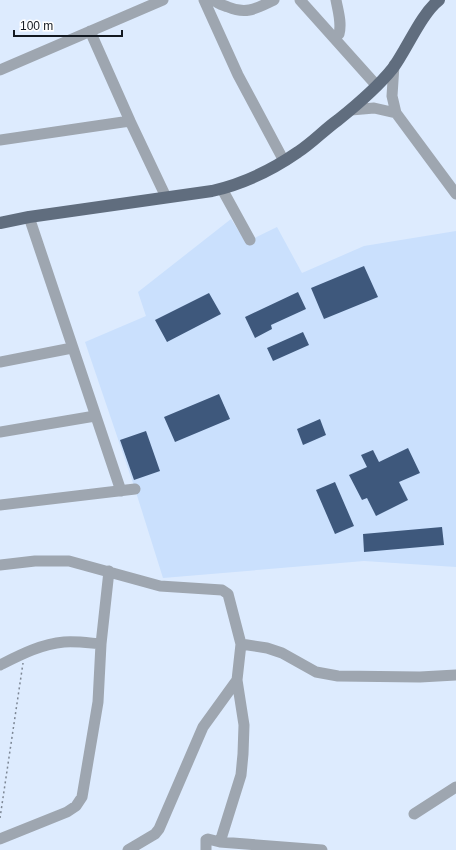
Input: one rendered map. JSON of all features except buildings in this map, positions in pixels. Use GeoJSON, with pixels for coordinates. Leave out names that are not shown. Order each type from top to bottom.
{"type":"FeatureCollection","features":[{"type":"Feature","properties":{"kind":"main road"},"geometry":{"type":"LineString","coordinates":[[0,223],[29,217],[222,189],[256,176],[299,151],[351,110],[377,86],[394,65],[426,15],[439,0]]}},
{"type":"Feature","properties":{"kind":"street"},"geometry":{"type":"LineString","coordinates":[[0,70],[164,0]]}},
{"type":"Feature","properties":{"kind":"street"},"geometry":{"type":"LineString","coordinates":[[204,0],[238,75],[284,161]]}},
{"type":"Feature","properties":{"kind":"street"},"geometry":{"type":"LineString","coordinates":[[214,0],[217,3],[241,11],[253,10],[274,0]]}},
{"type":"Feature","properties":{"kind":"street"},"geometry":{"type":"LineString","coordinates":[[300,0],[377,86]]}},
{"type":"Feature","properties":{"kind":"street"},"geometry":{"type":"LineString","coordinates":[[334,38],[340,31],[336,0]]}},
{"type":"Feature","properties":{"kind":"street"},"geometry":{"type":"LineString","coordinates":[[90,32],[166,197]]}},
{"type":"Feature","properties":{"kind":"street"},"geometry":{"type":"LineString","coordinates":[[394,65],[392,96],[396,113],[456,194]]}},
{"type":"Feature","properties":{"kind":"street"},"geometry":{"type":"LineString","coordinates":[[351,110],[374,108],[396,113]]}},
{"type":"Feature","properties":{"kind":"street"},"geometry":{"type":"LineString","coordinates":[[0,140],[130,121]]}},
{"type":"Feature","properties":{"kind":"street"},"geometry":{"type":"LineString","coordinates":[[222,189],[250,240]]}},
{"type":"Feature","properties":{"kind":"street"},"geometry":{"type":"LineString","coordinates":[[29,217],[121,491]]}},
{"type":"Feature","properties":{"kind":"street"},"geometry":{"type":"LineString","coordinates":[[0,362],[72,348]]}},
{"type":"Feature","properties":{"kind":"street"},"geometry":{"type":"LineString","coordinates":[[0,432],[95,416]]}},
{"type":"Feature","properties":{"kind":"street"},"geometry":{"type":"LineString","coordinates":[[0,505],[135,489]]}},
{"type":"Feature","properties":{"kind":"street"},"geometry":{"type":"LineString","coordinates":[[0,565],[35,561],[69,561],[160,586],[222,590],[228,594],[241,644],[237,680],[244,726],[244,738],[241,775],[220,842]]}},
{"type":"Feature","properties":{"kind":"street"},"geometry":{"type":"LineString","coordinates":[[0,838],[67,812],[76,806],[82,797],[98,702],[101,644],[109,571]]}},
{"type":"Feature","properties":{"kind":"street"},"geometry":{"type":"LineString","coordinates":[[0,665],[42,646],[63,642],[101,644]]}},
{"type":"Feature","properties":{"kind":"street"},"geometry":{"type":"LineString","coordinates":[[241,644],[267,648],[282,653],[316,672],[338,676],[420,677],[456,675]]}},
{"type":"Feature","properties":{"kind":"street"},"geometry":{"type":"LineString","coordinates":[[128,850],[155,834],[159,829],[203,727],[237,680]]}},
{"type":"Feature","properties":{"kind":"street"},"geometry":{"type":"LineString","coordinates":[[414,814],[456,786]]}},
{"type":"Feature","properties":{"kind":"street"},"geometry":{"type":"LineString","coordinates":[[206,850],[206,840],[208,839],[220,842],[322,850]]}},
{"type":"Feature","properties":{"kind":"path"},"geometry":{"type":"LineString","coordinates":[[0,818],[25,653]]}},
{"type":"Feature","properties":{"kind":"shaded area"},"geometry":{"type":"Polygon","coordinates":[[[231,219],[246,242],[277,227],[302,273],[364,246],[456,231],[456,567],[364,561],[163,578],[135,489],[85,342],[146,316],[138,292],[231,219]]]}}]}
